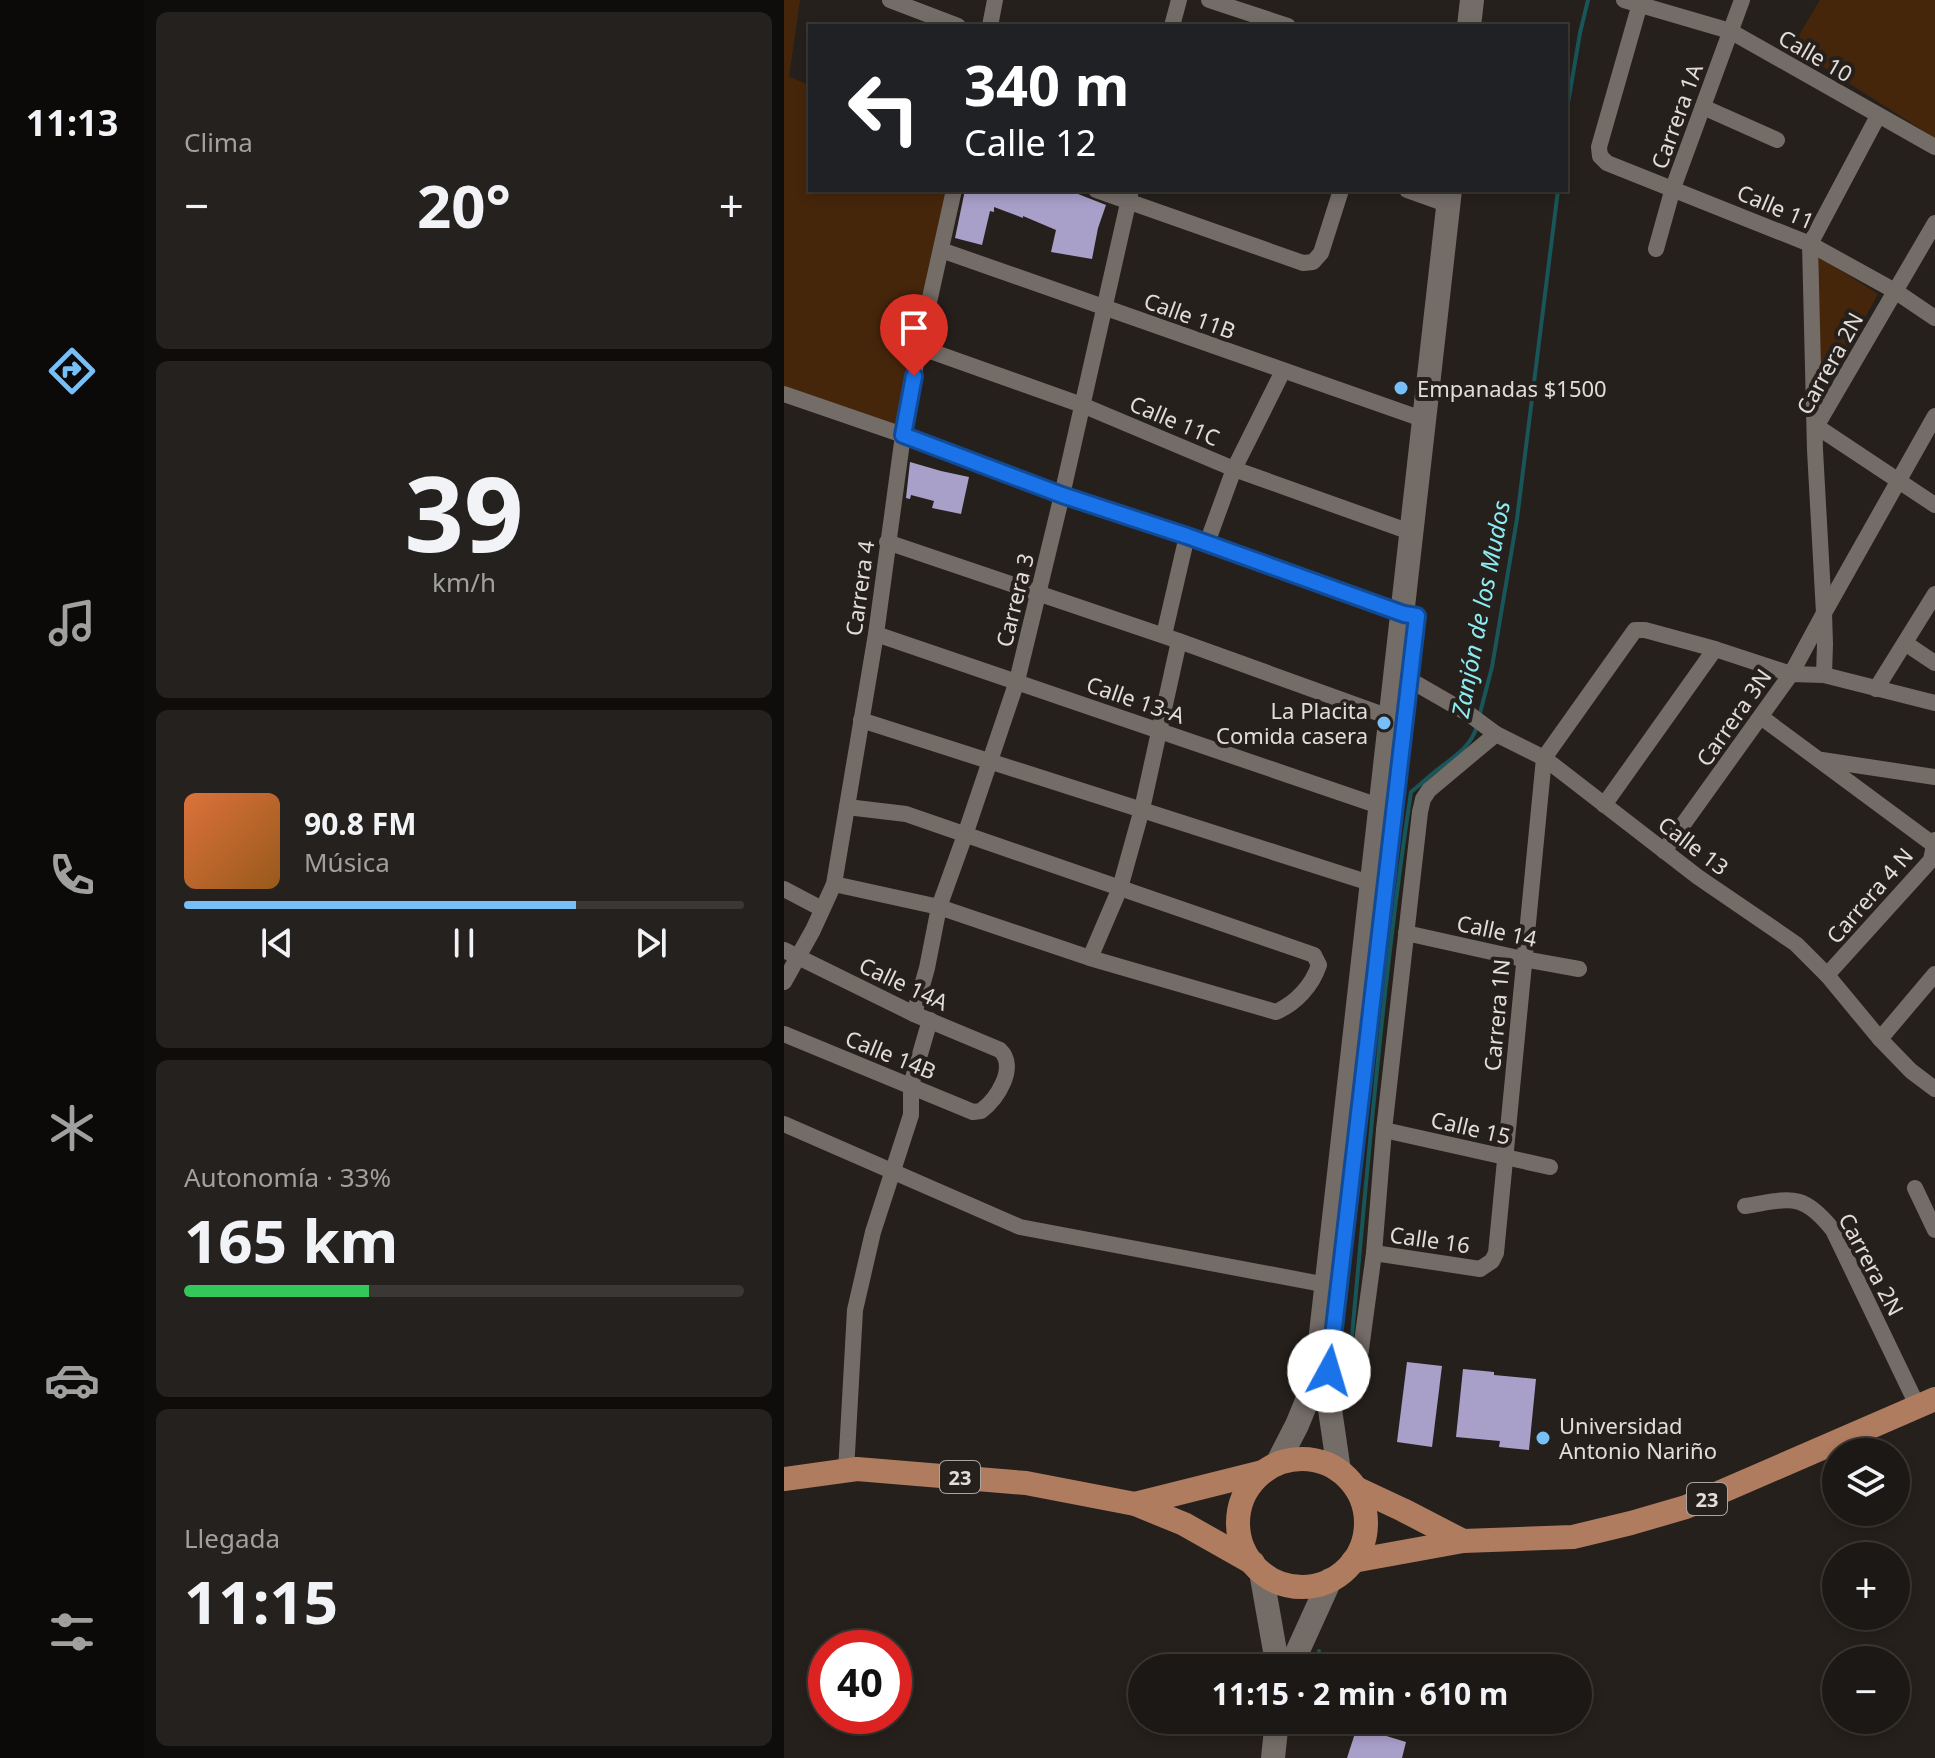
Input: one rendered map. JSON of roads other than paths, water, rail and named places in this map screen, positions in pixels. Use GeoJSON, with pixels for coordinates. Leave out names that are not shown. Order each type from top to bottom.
{"type":"FeatureCollection","features":[{"type":"Feature","properties":{"kind":"main road","name":"23"},"geometry":{"type":"LineString","coordinates":[[784,1479],[857,1469],[1026,1483],[1135,1504],[1196,1530],[1271,1579],[1294,1586],[1319,1585],[1343,1572],[1353,1561],[1463,1541],[1573,1537],[1686,1507],[1927,1403]]}},
{"type":"Feature","properties":{"kind":"main road","name":"23"},"geometry":{"type":"LineString","coordinates":[[1135,1504],[1302,1459],[1315,1460],[1463,1541]]}},
{"type":"Feature","properties":{"kind":"main road"},"geometry":{"type":"LineString","coordinates":[[1257,1568],[1242,1546],[1238,1526],[1240,1506],[1249,1487],[1270,1468]]}},
{"type":"Feature","properties":{"kind":"main road"},"geometry":{"type":"LineString","coordinates":[[1348,1480],[1363,1506],[1365,1525],[1362,1544],[1353,1561]]}},
{"type":"Feature","properties":{"kind":"street"},"geometry":{"type":"LineString","coordinates":[[890,0],[953,24]]}},
{"type":"Feature","properties":{"kind":"street"},"geometry":{"type":"LineString","coordinates":[[990,24],[995,0]]}},
{"type":"Feature","properties":{"kind":"street"},"geometry":{"type":"LineString","coordinates":[[1173,24],[1179,0]]}},
{"type":"Feature","properties":{"kind":"street"},"geometry":{"type":"LineString","coordinates":[[1209,0],[1282,24]]}},
{"type":"Feature","properties":{"kind":"street"},"geometry":{"type":"LineString","coordinates":[[1469,24],[1472,0]]}},
{"type":"Feature","properties":{"kind":"street"},"geometry":{"type":"LineString","coordinates":[[1481,24],[1484,0]]}},
{"type":"Feature","properties":{"kind":"street","name":"Carrera 1A"},"geometry":{"type":"LineString","coordinates":[[1656,249],[1673,188],[1742,0]]}},
{"type":"Feature","properties":{"kind":"street","name":"Calle 10"},"geometry":{"type":"LineString","coordinates":[[1635,2],[1730,31],[1935,147]]}},
{"type":"Feature","properties":{"kind":"street","name":"Calle 11"},"geometry":{"type":"LineString","coordinates":[[1635,2],[1599,147],[1600,156],[1607,163],[1810,244],[1895,291],[1935,318]]}},
{"type":"Feature","properties":{"kind":"street"},"geometry":{"type":"LineString","coordinates":[[1703,107],[1777,140]]}},
{"type":"Feature","properties":{"kind":"street"},"geometry":{"type":"LineString","coordinates":[[1878,116],[1810,244],[1816,426],[1935,505]]}},
{"type":"Feature","properties":{"kind":"street","name":"Carrera 4"},"geometry":{"type":"LineString","coordinates":[[784,982],[791,953],[813,930],[834,884],[876,634],[903,435],[954,192]]}},
{"type":"Feature","properties":{"kind":"street"},"geometry":{"type":"LineString","coordinates":[[1107,192],[1130,196],[1303,263],[1313,262],[1321,253],[1340,192]]}},
{"type":"Feature","properties":{"kind":"street"},"geometry":{"type":"LineString","coordinates":[[1426,192],[1454,195]]}},
{"type":"Feature","properties":{"kind":"street"},"geometry":{"type":"LineString","coordinates":[[1410,615],[1413,533],[1454,195]]}},
{"type":"Feature","properties":{"kind":"street"},"geometry":{"type":"LineString","coordinates":[[1348,1480],[1327,1389],[1454,195]]}},
{"type":"Feature","properties":{"kind":"street","name":"Carrera 3"},"geometry":{"type":"LineString","coordinates":[[846,1471],[855,1310],[873,1232],[911,1115],[911,1085],[939,907],[1017,681],[1130,196]]}},
{"type":"Feature","properties":{"kind":"street","name":"Carrera 2N"},"geometry":{"type":"LineString","coordinates":[[1824,613],[1816,426],[1935,223]]}},
{"type":"Feature","properties":{"kind":"street","name":"Calle 11B"},"geometry":{"type":"LineString","coordinates":[[941,250],[1425,420]]}},
{"type":"Feature","properties":{"kind":"street","name":"Calle 11C"},"geometry":{"type":"LineString","coordinates":[[919,347],[1082,405],[1234,469],[1413,533]]}},
{"type":"Feature","properties":{"kind":"street"},"geometry":{"type":"LineString","coordinates":[[1207,543],[1234,469],[1283,371]]}},
{"type":"Feature","properties":{"kind":"street"},"geometry":{"type":"LineString","coordinates":[[786,400],[903,435],[1062,495],[1410,615]]}},
{"type":"Feature","properties":{"kind":"street"},"geometry":{"type":"LineString","coordinates":[[1544,758],[1635,630],[1715,649],[1791,674],[1935,416]]}},
{"type":"Feature","properties":{"kind":"street"},"geometry":{"type":"LineString","coordinates":[[1090,958],[1120,888],[1142,809],[1160,730],[1187,536]]}},
{"type":"Feature","properties":{"kind":"street"},"geometry":{"type":"LineString","coordinates":[[887,542],[1172,638],[1392,718]]}},
{"type":"Feature","properties":{"kind":"street"},"geometry":{"type":"LineString","coordinates":[[1876,689],[1935,594]]}},
{"type":"Feature","properties":{"kind":"street"},"geometry":{"type":"LineString","coordinates":[[1824,613],[1824,675]]}},
{"type":"Feature","properties":{"kind":"street","name":"Calle 13-A"},"geometry":{"type":"LineString","coordinates":[[876,634],[1382,807]]}},
{"type":"Feature","properties":{"kind":"street"},"geometry":{"type":"LineString","coordinates":[[1905,643],[1935,663]]}},
{"type":"Feature","properties":{"kind":"street"},"geometry":{"type":"LineString","coordinates":[[1604,805],[1715,649]]}},
{"type":"Feature","properties":{"kind":"street","name":"Carrera 3N"},"geometry":{"type":"LineString","coordinates":[[1664,851],[1791,674],[1824,675],[1935,703]]}},
{"type":"Feature","properties":{"kind":"street"},"geometry":{"type":"LineString","coordinates":[[1270,1468],[1297,1425],[1313,1386],[1319,1351],[1392,718],[1403,679]]}},
{"type":"Feature","properties":{"kind":"street","name":"Calle 13"},"geometry":{"type":"LineString","coordinates":[[1403,679],[1544,758],[1698,877],[1796,944],[1827,975],[1880,1039],[1911,1071],[1935,1089]]}},
{"type":"Feature","properties":{"kind":"street"},"geometry":{"type":"LineString","coordinates":[[1761,717],[1934,852]]}},
{"type":"Feature","properties":{"kind":"street"},"geometry":{"type":"LineString","coordinates":[[861,720],[1373,884]]}},
{"type":"Feature","properties":{"kind":"street"},"geometry":{"type":"LineString","coordinates":[[1355,1394],[1374,1253],[1384,1130],[1423,799],[1482,724]]}},
{"type":"Feature","properties":{"kind":"street","name":"Carrera 1N"},"geometry":{"type":"LineString","coordinates":[[1480,1269],[1492,1261],[1496,1253],[1544,758]]}},
{"type":"Feature","properties":{"kind":"street"},"geometry":{"type":"LineString","coordinates":[[1818,760],[1935,777]]}},
{"type":"Feature","properties":{"kind":"street"},"geometry":{"type":"LineString","coordinates":[[834,884],[939,907],[1090,958],[1276,1012],[1297,1000],[1316,975],[1319,965],[1314,955],[906,814],[847,807]]}},
{"type":"Feature","properties":{"kind":"street","name":"Carrera 4 N"},"geometry":{"type":"LineString","coordinates":[[1827,975],[1934,852]]}},
{"type":"Feature","properties":{"kind":"street"},"geometry":{"type":"LineString","coordinates":[[784,889],[822,909]]}},
{"type":"Feature","properties":{"kind":"street","name":"Calle 14"},"geometry":{"type":"LineString","coordinates":[[1406,933],[1579,969]]}},
{"type":"Feature","properties":{"kind":"street","name":"Calle 14A"},"geometry":{"type":"LineString","coordinates":[[791,953],[922,1017],[1000,1050],[1007,1063],[1003,1082],[997,1095],[981,1111]]}},
{"type":"Feature","properties":{"kind":"street"},"geometry":{"type":"LineString","coordinates":[[1880,1039],[1935,974]]}},
{"type":"Feature","properties":{"kind":"street","name":"Calle 14B"},"geometry":{"type":"LineString","coordinates":[[784,1034],[973,1112],[981,1111]]}},
{"type":"Feature","properties":{"kind":"street"},"geometry":{"type":"LineString","coordinates":[[784,1124],[1020,1227],[1327,1285]]}},
{"type":"Feature","properties":{"kind":"street","name":"Calle 15"},"geometry":{"type":"LineString","coordinates":[[1384,1130],[1550,1167]]}},
{"type":"Feature","properties":{"kind":"street"},"geometry":{"type":"LineString","coordinates":[[1915,1188],[1935,1230]]}},
{"type":"Feature","properties":{"kind":"street","name":"Carrera 2N"},"geometry":{"type":"LineString","coordinates":[[1745,1206],[1785,1200],[1812,1207],[1822,1216],[1833,1230],[1927,1403]]}},
{"type":"Feature","properties":{"kind":"street","name":"Calle 16"},"geometry":{"type":"LineString","coordinates":[[1374,1253],[1480,1269]]}},
{"type":"Feature","properties":{"kind":"street"},"geometry":{"type":"LineString","coordinates":[[1257,1568],[1275,1654]]}},
{"type":"Feature","properties":{"kind":"street"},"geometry":{"type":"LineString","coordinates":[[1296,1654],[1330,1580]]}},
{"type":"Feature","properties":{"kind":"street"},"geometry":{"type":"LineString","coordinates":[[1273,1758],[1276,1734]]}},
{"type":"Feature","properties":{"kind":"waterway","name":"Zanjón de los Mudos"},"geometry":{"type":"LineString","coordinates":[[1568,103],[1588,0]]}},
{"type":"Feature","properties":{"kind":"waterway","name":"Zanjón de los Mudos"},"geometry":{"type":"LineString","coordinates":[[1479,717],[1492,667],[1517,519],[1558,192]]}},
{"type":"Feature","properties":{"kind":"waterway","name":"Zanjón de los Mudos"},"geometry":{"type":"LineString","coordinates":[[1347,1389],[1383,1015],[1411,792],[1461,751],[1471,740],[1477,726]]}},
{"type":"Feature","properties":{"kind":"place","name":"Empanadas $1500"},"geometry":{"type":"Point","coordinates":[1401,388]}},
{"type":"Feature","properties":{"kind":"place","name":"La Placita Comida casera"},"geometry":{"type":"Point","coordinates":[1384,723]}},
{"type":"Feature","properties":{"kind":"place","name":"Universidad Antonio Nariño"},"geometry":{"type":"Point","coordinates":[1543,1438]}}]}
